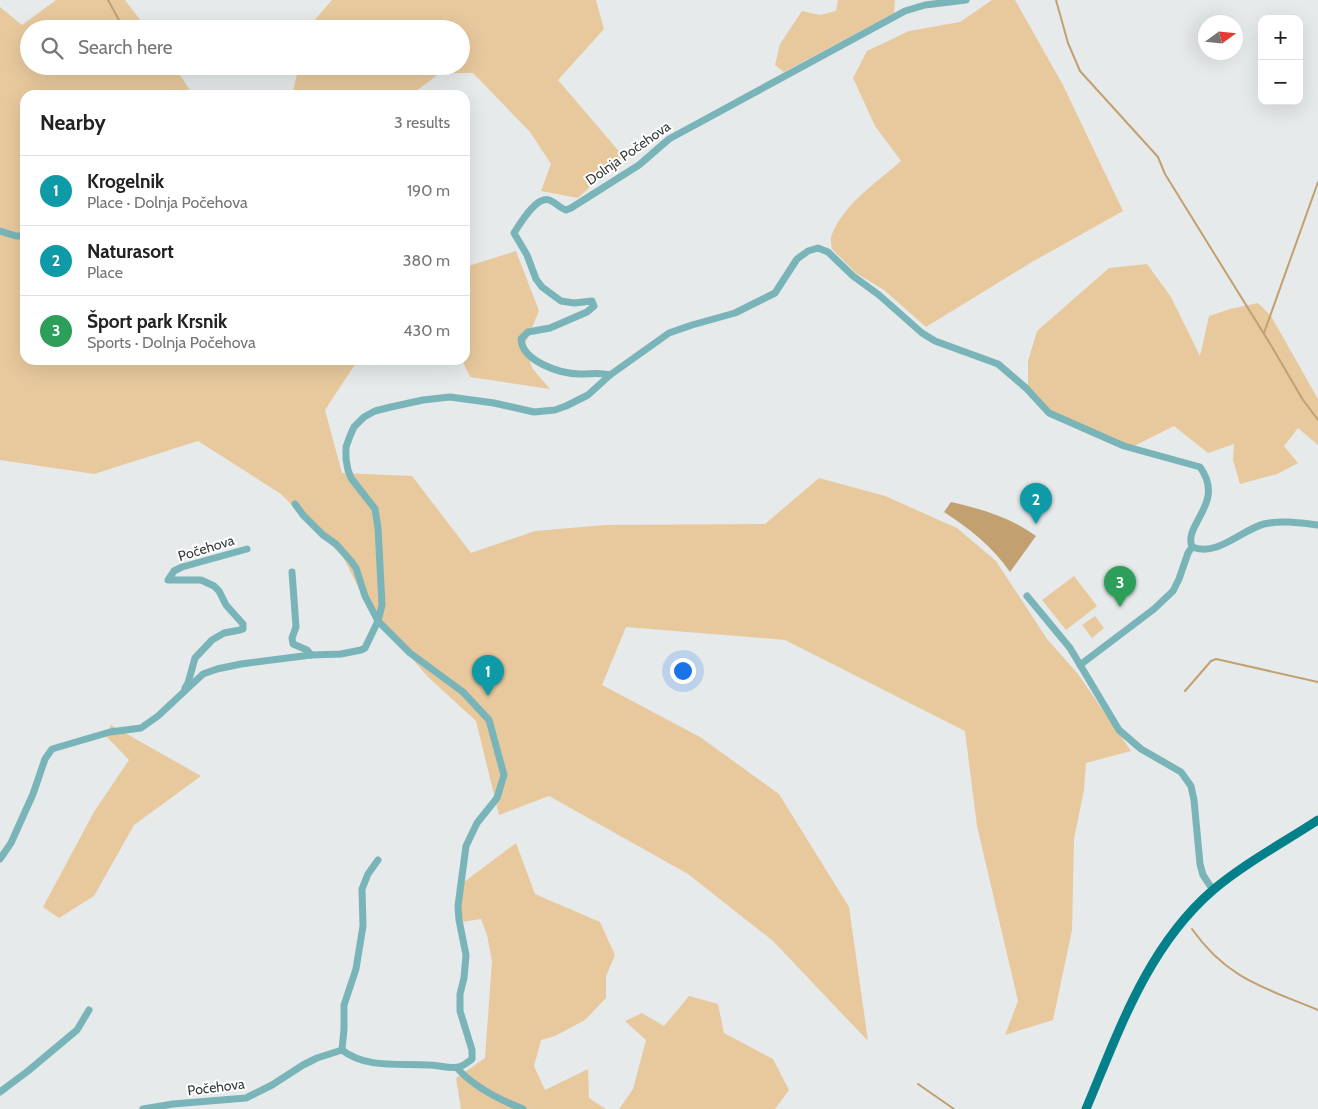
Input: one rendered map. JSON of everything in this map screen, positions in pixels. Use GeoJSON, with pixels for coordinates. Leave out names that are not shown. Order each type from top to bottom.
{"type":"FeatureCollection","features":[{"type":"Feature","properties":{"kind":"main road"},"geometry":{"type":"LineString","coordinates":[[1086,1109],[1147,970],[1177,926],[1213,890],[1248,864],[1318,820]]}},
{"type":"Feature","properties":{"kind":"street","name":"Dolnja Počehova"},"geometry":{"type":"LineString","coordinates":[[610,375],[598,372],[579,374],[564,372],[534,360],[526,353],[522,346],[521,339],[528,332],[550,328],[587,312],[594,306],[592,301],[585,300],[574,303],[561,301],[542,287],[536,279],[527,255],[514,233],[537,203],[549,200],[566,210],[571,208],[639,164],[669,139],[905,11],[966,0]]}},
{"type":"Feature","properties":{"kind":"street"},"geometry":{"type":"LineString","coordinates":[[0,231],[20,236]]}},
{"type":"Feature","properties":{"kind":"street"},"geometry":{"type":"LineString","coordinates":[[378,621],[382,605],[378,528],[375,509],[351,478],[346,459],[346,447],[350,436],[354,427],[364,416],[391,406],[450,397],[494,403],[534,412],[555,410],[582,399],[610,375],[669,333],[735,313],[775,293],[797,259],[808,251],[818,248],[828,252],[853,276],[880,295],[922,333],[935,341],[998,364],[1026,388],[1049,413],[1124,446],[1200,467],[1206,476],[1209,490],[1205,506],[1190,540],[1192,547],[1188,553],[1180,579],[1173,591],[1154,609],[1080,665]]}},
{"type":"Feature","properties":{"kind":"street"},"geometry":{"type":"LineString","coordinates":[[295,504],[323,535],[336,544],[356,568],[365,596],[378,621],[410,654],[463,692],[489,720],[504,774],[497,798],[477,823],[466,846],[458,906],[466,955],[464,978],[460,994],[460,1011],[472,1050],[472,1059],[457,1068],[371,1062],[347,1054],[342,1050],[344,1005],[356,969],[363,926],[362,889],[368,874],[378,860]]}},
{"type":"Feature","properties":{"kind":"street"},"geometry":{"type":"LineString","coordinates":[[1192,547],[1203,549],[1214,547],[1263,524],[1274,522],[1318,525]]}},
{"type":"Feature","properties":{"kind":"street","name":"Počehova"},"geometry":{"type":"LineString","coordinates":[[180,696],[188,683],[195,658],[212,640],[224,633],[242,629],[243,624],[226,605],[219,591],[214,586],[195,580],[168,580],[174,571],[182,567],[247,549]]}},
{"type":"Feature","properties":{"kind":"street"},"geometry":{"type":"LineString","coordinates":[[292,572],[296,627],[292,638],[293,644],[307,650],[311,655]]}},
{"type":"Feature","properties":{"kind":"street"},"geometry":{"type":"LineString","coordinates":[[1027,596],[1070,648],[1119,730],[1140,750],[1181,772],[1191,786],[1200,864],[1203,875],[1213,890]]}},
{"type":"Feature","properties":{"kind":"street","name":"Počehova"},"geometry":{"type":"LineString","coordinates":[[0,859],[11,842],[33,794],[50,750],[110,732],[141,728],[158,716],[203,674],[217,669],[241,664],[311,655],[341,654],[361,650],[365,648],[378,621]]}},
{"type":"Feature","properties":{"kind":"street"},"geometry":{"type":"LineString","coordinates":[[0,1092],[76,1030],[89,1010]]}},
{"type":"Feature","properties":{"kind":"street","name":"Počehova"},"geometry":{"type":"LineString","coordinates":[[142,1109],[173,1104],[246,1098],[272,1085],[310,1061],[342,1050]]}},
{"type":"Feature","properties":{"kind":"street"},"geometry":{"type":"LineString","coordinates":[[457,1068],[475,1084],[523,1109]]}},
{"type":"Feature","properties":{"kind":"shaded area"},"geometry":{"type":"Polygon","coordinates":[[[56,0],[125,0],[140,20],[29,20],[56,0]]]}},
{"type":"Feature","properties":{"kind":"shaded area"},"geometry":{"type":"Polygon","coordinates":[[[332,0],[596,0],[604,29],[558,80],[623,156],[578,198],[541,191],[551,164],[530,132],[473,73],[470,73],[470,20],[315,20],[332,0]]]}},
{"type":"Feature","properties":{"kind":"shaded area"},"geometry":{"type":"Polygon","coordinates":[[[838,0],[895,0],[894,13],[784,72],[775,65],[780,44],[802,11],[820,15],[836,11],[838,0]]]}},
{"type":"Feature","properties":{"kind":"shaded area"},"geometry":{"type":"Polygon","coordinates":[[[992,0],[1015,0],[1063,85],[1123,211],[1032,262],[926,327],[884,290],[856,273],[832,249],[831,236],[845,212],[862,194],[901,161],[875,126],[853,78],[867,51],[909,31],[960,22],[992,0]]]}},
{"type":"Feature","properties":{"kind":"shaded area"},"geometry":{"type":"Polygon","coordinates":[[[0,7],[20,23],[20,75],[180,75],[190,90],[20,90],[20,365],[355,365],[325,410],[342,473],[412,476],[471,553],[535,531],[605,525],[765,524],[819,478],[885,496],[957,528],[996,561],[1047,639],[1078,674],[1131,751],[1086,763],[1084,790],[1074,839],[1072,930],[1053,1020],[1005,1035],[1018,1001],[977,826],[965,731],[785,640],[626,627],[602,685],[700,737],[779,794],[849,907],[868,1041],[773,941],[688,874],[549,796],[499,815],[476,721],[428,677],[370,610],[343,557],[281,494],[198,441],[94,474],[0,460],[0,7]]]}},
{"type":"Feature","properties":{"kind":"shaded area"},"geometry":{"type":"Polygon","coordinates":[[[297,75],[437,75],[418,90],[293,90],[297,75]]]}},
{"type":"Feature","properties":{"kind":"shaded area"},"geometry":{"type":"Polygon","coordinates":[[[516,251],[539,311],[525,344],[532,368],[550,389],[470,377],[464,365],[470,365],[470,265],[516,251]]]}},
{"type":"Feature","properties":{"kind":"shaded area"},"geometry":{"type":"Polygon","coordinates":[[[1147,264],[1171,297],[1200,356],[1209,316],[1258,303],[1271,316],[1318,399],[1318,445],[1298,428],[1284,446],[1298,463],[1277,474],[1240,484],[1233,460],[1234,444],[1208,453],[1174,426],[1132,447],[1051,411],[1028,386],[1028,361],[1037,331],[1109,268],[1147,264]]]}},
{"type":"Feature","properties":{"kind":"shaded area"},"geometry":{"type":"Polygon","coordinates":[[[951,502],[995,514],[1036,536],[1010,572],[996,554],[980,539],[944,512],[951,502]]]}},
{"type":"Feature","properties":{"kind":"shaded area"},"geometry":{"type":"Polygon","coordinates":[[[1074,576],[1097,606],[1066,630],[1042,600],[1074,576]]]}},
{"type":"Feature","properties":{"kind":"shaded area"},"geometry":{"type":"Polygon","coordinates":[[[1095,616],[1104,628],[1092,638],[1082,625],[1095,616]]]}},
{"type":"Feature","properties":{"kind":"shaded area"},"geometry":{"type":"Polygon","coordinates":[[[111,725],[201,776],[134,825],[94,896],[59,918],[43,907],[94,812],[129,760],[106,736],[111,725]]]}},
{"type":"Feature","properties":{"kind":"shaded area"},"geometry":{"type":"Polygon","coordinates":[[[516,843],[535,894],[600,922],[615,955],[606,976],[606,998],[585,1020],[555,1036],[541,1040],[534,1066],[545,1090],[588,1069],[589,1098],[606,1109],[461,1109],[456,1078],[485,1058],[492,961],[487,935],[481,919],[462,922],[461,902],[464,882],[516,843]]]}},
{"type":"Feature","properties":{"kind":"shaded area"},"geometry":{"type":"Polygon","coordinates":[[[689,996],[718,1004],[724,1033],[773,1059],[789,1090],[775,1109],[619,1109],[633,1089],[646,1040],[625,1021],[642,1013],[664,1026],[689,996]]]}},
{"type":"Feature","properties":{"kind":"waterway"},"geometry":{"type":"LineString","coordinates":[[108,0],[119,20]]}},
{"type":"Feature","properties":{"kind":"waterway"},"geometry":{"type":"LineString","coordinates":[[1056,0],[1068,43],[1080,71],[1158,157],[1165,174],[1303,400],[1318,420]]}},
{"type":"Feature","properties":{"kind":"waterway"},"geometry":{"type":"LineString","coordinates":[[1264,333],[1318,182]]}},
{"type":"Feature","properties":{"kind":"waterway"},"geometry":{"type":"LineString","coordinates":[[1185,691],[1211,661],[1216,659],[1318,682]]}},
{"type":"Feature","properties":{"kind":"waterway"},"geometry":{"type":"LineString","coordinates":[[1192,929],[1205,946],[1233,971],[1264,988],[1318,1010]]}},
{"type":"Feature","properties":{"kind":"waterway"},"geometry":{"type":"LineString","coordinates":[[918,1084],[954,1109]]}},
{"type":"Feature","properties":{"kind":"place","name":"Naturasort"},"geometry":{"type":"Point","coordinates":[1036,524]}},
{"type":"Feature","properties":{"kind":"place","name":"Šport park Krsnik"},"geometry":{"type":"Point","coordinates":[1120,607]}},
{"type":"Feature","properties":{"kind":"place","name":"Krogelnik"},"geometry":{"type":"Point","coordinates":[488,696]}}]}
